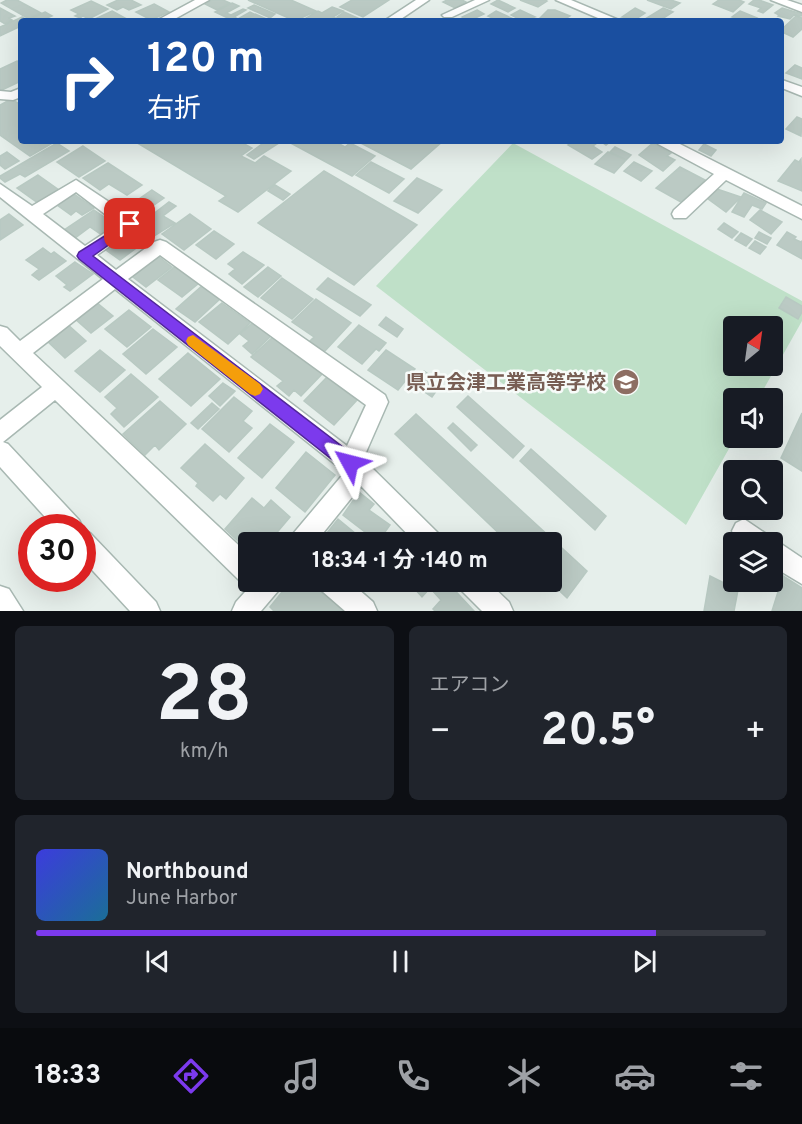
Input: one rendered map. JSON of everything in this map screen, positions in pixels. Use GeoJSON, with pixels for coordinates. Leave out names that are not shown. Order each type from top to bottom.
{"type":"FeatureCollection","features":[{"type":"Feature","properties":{"kind":"street"},"geometry":{"type":"LineString","coordinates":[[168,18],[204,0]]}},
{"type":"Feature","properties":{"kind":"street"},"geometry":{"type":"LineString","coordinates":[[402,18],[484,0]]}},
{"type":"Feature","properties":{"kind":"street"},"geometry":{"type":"LineString","coordinates":[[561,0],[607,18]]}},
{"type":"Feature","properties":{"kind":"street"},"geometry":{"type":"LineString","coordinates":[[777,0],[802,9]]}},
{"type":"Feature","properties":{"kind":"street"},"geometry":{"type":"LineString","coordinates":[[784,85],[802,92]]}},
{"type":"Feature","properties":{"kind":"street"},"geometry":{"type":"LineString","coordinates":[[0,95],[13,96],[18,94]]}},
{"type":"Feature","properties":{"kind":"street"},"geometry":{"type":"LineString","coordinates":[[669,144],[802,213]]}},
{"type":"Feature","properties":{"kind":"street"},"geometry":{"type":"LineString","coordinates":[[680,214],[724,173]]}},
{"type":"Feature","properties":{"kind":"street"},"geometry":{"type":"LineString","coordinates":[[31,214],[76,185],[130,224],[84,256]]}},
{"type":"Feature","properties":{"kind":"street"},"geometry":{"type":"LineString","coordinates":[[0,189],[355,467],[421,532]]}},
{"type":"Feature","properties":{"kind":"street"},"geometry":{"type":"LineString","coordinates":[[19,352],[160,246],[378,402],[355,467],[308,532]]}},
{"type":"Feature","properties":{"kind":"street"},"geometry":{"type":"LineString","coordinates":[[0,334],[238,560]]}},
{"type":"Feature","properties":{"kind":"street"},"geometry":{"type":"LineString","coordinates":[[0,433],[56,387]]}},
{"type":"Feature","properties":{"kind":"street"},"geometry":{"type":"LineString","coordinates":[[0,451],[58,514]]}},
{"type":"Feature","properties":{"kind":"street"},"geometry":{"type":"LineString","coordinates":[[96,556],[147,611]]}},
{"type":"Feature","properties":{"kind":"street"},"geometry":{"type":"LineString","coordinates":[[783,559],[802,572]]}},
{"type":"Feature","properties":{"kind":"street"},"geometry":{"type":"LineString","coordinates":[[245,611],[254,592]]}},
{"type":"Feature","properties":{"kind":"street"},"geometry":{"type":"LineString","coordinates":[[342,592],[364,611]]}},
{"type":"Feature","properties":{"kind":"street"},"geometry":{"type":"LineString","coordinates":[[481,592],[501,611]]}},
{"type":"Feature","properties":{"kind":"street"},"geometry":{"type":"LineString","coordinates":[[0,598],[10,611]]}},
{"type":"Feature","properties":{"kind":"green space"},"geometry":{"type":"Polygon","coordinates":[[[512,144],[515,144],[802,301],[802,321],[783,355],[783,316],[723,316],[723,376],[771,376],[764,388],[723,388],[723,448],[729,448],[686,525],[376,286],[512,144]]]}},
{"type":"Feature","properties":{"kind":"building"},"geometry":{"type":"Polygon","coordinates":[[[7,0],[17,0],[41,13],[27,18],[1,3],[7,0]]]}},
{"type":"Feature","properties":{"kind":"building"},"geometry":{"type":"Polygon","coordinates":[[[118,0],[131,0],[141,5],[129,10],[123,7],[117,10],[107,5],[118,0]]]}},
{"type":"Feature","properties":{"kind":"building"},"geometry":{"type":"Polygon","coordinates":[[[212,0],[223,0],[230,3],[217,10],[205,4],[212,0]]]}},
{"type":"Feature","properties":{"kind":"building"},"geometry":{"type":"Polygon","coordinates":[[[248,0],[291,0],[316,11],[301,18],[288,18],[248,0]]]}},
{"type":"Feature","properties":{"kind":"building"},"geometry":{"type":"Polygon","coordinates":[[[352,0],[389,0],[363,17],[340,7],[352,0]]]}},
{"type":"Feature","properties":{"kind":"building"},"geometry":{"type":"Polygon","coordinates":[[[447,0],[466,2],[455,8],[443,2],[447,0]]]}},
{"type":"Feature","properties":{"kind":"building"},"geometry":{"type":"Polygon","coordinates":[[[498,0],[515,8],[508,12],[491,4],[498,0]]]}},
{"type":"Feature","properties":{"kind":"building"},"geometry":{"type":"Polygon","coordinates":[[[520,0],[545,0],[547,1],[538,7],[520,0]]]}},
{"type":"Feature","properties":{"kind":"building"},"geometry":{"type":"Polygon","coordinates":[[[647,0],[671,0],[680,3],[671,9],[647,0]]]}},
{"type":"Feature","properties":{"kind":"building"},"geometry":{"type":"Polygon","coordinates":[[[719,0],[744,2],[733,12],[713,4],[719,0]]]}},
{"type":"Feature","properties":{"kind":"building"},"geometry":{"type":"Polygon","coordinates":[[[754,0],[773,5],[763,13],[758,11],[761,8],[749,4],[754,0]]]}},
{"type":"Feature","properties":{"kind":"building"},"geometry":{"type":"Polygon","coordinates":[[[91,1],[108,9],[91,18],[75,16],[79,14],[71,10],[91,1]]]}},
{"type":"Feature","properties":{"kind":"building"},"geometry":{"type":"Polygon","coordinates":[[[232,3],[239,6],[226,13],[231,15],[243,9],[246,10],[234,17],[236,18],[228,18],[215,12],[232,3]]]}},
{"type":"Feature","properties":{"kind":"building"},"geometry":{"type":"Polygon","coordinates":[[[154,4],[169,12],[156,18],[147,18],[136,12],[154,4]]]}},
{"type":"Feature","properties":{"kind":"building"},"geometry":{"type":"Polygon","coordinates":[[[254,5],[275,14],[270,18],[248,8],[254,5]]]}},
{"type":"Feature","properties":{"kind":"building"},"geometry":{"type":"Polygon","coordinates":[[[332,7],[343,11],[333,17],[335,18],[306,18],[318,11],[322,13],[332,7]]]}},
{"type":"Feature","properties":{"kind":"building"},"geometry":{"type":"Polygon","coordinates":[[[0,8],[15,16],[9,18],[12,20],[5,24],[0,21],[0,8]]]}},
{"type":"Feature","properties":{"kind":"building"},"geometry":{"type":"Polygon","coordinates":[[[635,8],[645,13],[638,18],[622,17],[635,8]]]}},
{"type":"Feature","properties":{"kind":"building"},"geometry":{"type":"Polygon","coordinates":[[[663,8],[673,12],[664,18],[647,18],[663,8]]]}},
{"type":"Feature","properties":{"kind":"building"},"geometry":{"type":"Polygon","coordinates":[[[782,8],[802,14],[802,16],[794,15],[790,19],[778,16],[775,13],[782,8]]]}},
{"type":"Feature","properties":{"kind":"building"},"geometry":{"type":"Polygon","coordinates":[[[477,10],[484,14],[475,18],[462,17],[477,10]]]}},
{"type":"Feature","properties":{"kind":"building"},"geometry":{"type":"Polygon","coordinates":[[[520,10],[535,17],[517,18],[511,15],[520,10]]]}},
{"type":"Feature","properties":{"kind":"building"},"geometry":{"type":"Polygon","coordinates":[[[548,10],[555,10],[570,16],[567,18],[540,18],[548,10]]]}},
{"type":"Feature","properties":{"kind":"building"},"geometry":{"type":"Polygon","coordinates":[[[112,11],[125,18],[97,18],[112,11]]]}},
{"type":"Feature","properties":{"kind":"building"},"geometry":{"type":"Polygon","coordinates":[[[496,11],[511,18],[493,18],[488,16],[496,11]]]}},
{"type":"Feature","properties":{"kind":"building"},"geometry":{"type":"Polygon","coordinates":[[[740,11],[757,18],[736,18],[732,17],[740,11]]]}},
{"type":"Feature","properties":{"kind":"building"},"geometry":{"type":"Polygon","coordinates":[[[45,12],[52,16],[47,18],[31,18],[45,12]]]}},
{"type":"Feature","properties":{"kind":"building"},"geometry":{"type":"Polygon","coordinates":[[[250,12],[254,14],[246,18],[240,18],[250,12]]]}},
{"type":"Feature","properties":{"kind":"building"},"geometry":{"type":"Polygon","coordinates":[[[344,12],[358,18],[339,18],[337,17],[344,12]]]}},
{"type":"Feature","properties":{"kind":"building"},"geometry":{"type":"Polygon","coordinates":[[[255,14],[264,18],[248,18],[255,14]]]}},
{"type":"Feature","properties":{"kind":"building"},"geometry":{"type":"Polygon","coordinates":[[[796,16],[802,18],[802,29],[793,37],[784,33],[784,27],[796,16]]]}},
{"type":"Feature","properties":{"kind":"building"},"geometry":{"type":"Polygon","coordinates":[[[18,19],[18,27],[0,36],[0,27],[18,19]]]}},
{"type":"Feature","properties":{"kind":"building"},"geometry":{"type":"Polygon","coordinates":[[[18,62],[18,82],[0,91],[0,69],[18,62]]]}},
{"type":"Feature","properties":{"kind":"building"},"geometry":{"type":"Polygon","coordinates":[[[795,65],[802,68],[802,79],[786,73],[795,65]]]}},
{"type":"Feature","properties":{"kind":"building"},"geometry":{"type":"Polygon","coordinates":[[[11,99],[18,103],[18,144],[51,144],[30,156],[0,135],[0,105],[11,99]]]}},
{"type":"Feature","properties":{"kind":"building"},"geometry":{"type":"Polygon","coordinates":[[[797,117],[802,119],[801,136],[786,129],[797,117]]]}},
{"type":"Feature","properties":{"kind":"building"},"geometry":{"type":"Polygon","coordinates":[[[55,144],[69,151],[25,177],[20,174],[5,182],[0,176],[55,144]]]}},
{"type":"Feature","properties":{"kind":"building"},"geometry":{"type":"Polygon","coordinates":[[[139,144],[245,144],[252,148],[241,156],[255,163],[264,156],[291,171],[238,212],[219,201],[226,196],[139,144]]]}},
{"type":"Feature","properties":{"kind":"building"},"geometry":{"type":"Polygon","coordinates":[[[262,144],[277,144],[254,159],[247,155],[262,144]]]}},
{"type":"Feature","properties":{"kind":"building"},"geometry":{"type":"Polygon","coordinates":[[[293,144],[340,144],[345,147],[352,144],[375,156],[352,176],[293,144]]]}},
{"type":"Feature","properties":{"kind":"building"},"geometry":{"type":"Polygon","coordinates":[[[363,144],[440,144],[411,169],[363,144]]]}},
{"type":"Feature","properties":{"kind":"building"},"geometry":{"type":"Polygon","coordinates":[[[596,144],[593,146],[602,152],[592,159],[568,145],[596,144]]]}},
{"type":"Feature","properties":{"kind":"building"},"geometry":{"type":"Polygon","coordinates":[[[655,144],[671,153],[667,156],[675,160],[663,171],[639,155],[655,144]]]}},
{"type":"Feature","properties":{"kind":"building"},"geometry":{"type":"Polygon","coordinates":[[[704,144],[716,150],[711,156],[699,150],[704,144]]]}},
{"type":"Feature","properties":{"kind":"building"},"geometry":{"type":"Polygon","coordinates":[[[83,146],[105,161],[79,177],[57,162],[83,146]]]}},
{"type":"Feature","properties":{"kind":"building"},"geometry":{"type":"Polygon","coordinates":[[[615,147],[631,155],[626,160],[610,152],[615,147]]]}},
{"type":"Feature","properties":{"kind":"building"},"geometry":{"type":"Polygon","coordinates":[[[7,152],[19,161],[5,169],[0,165],[0,156],[7,152]]]}},
{"type":"Feature","properties":{"kind":"building"},"geometry":{"type":"Polygon","coordinates":[[[608,152],[626,160],[614,173],[595,164],[608,152]]]}},
{"type":"Feature","properties":{"kind":"building"},"geometry":{"type":"Polygon","coordinates":[[[801,159],[802,191],[778,181],[795,160],[799,162],[801,159]]]}},
{"type":"Feature","properties":{"kind":"building"},"geometry":{"type":"Polygon","coordinates":[[[371,162],[404,179],[389,193],[356,175],[371,162]]]}},
{"type":"Feature","properties":{"kind":"building"},"geometry":{"type":"Polygon","coordinates":[[[634,162],[652,171],[641,181],[624,171],[634,162]]]}},
{"type":"Feature","properties":{"kind":"building"},"geometry":{"type":"Polygon","coordinates":[[[108,163],[142,185],[127,195],[109,184],[100,190],[83,178],[108,163]]]}},
{"type":"Feature","properties":{"kind":"building"},"geometry":{"type":"Polygon","coordinates":[[[680,167],[705,180],[681,202],[656,188],[680,167]]]}},
{"type":"Feature","properties":{"kind":"building"},"geometry":{"type":"Polygon","coordinates":[[[324,171],[417,225],[354,285],[258,223],[324,171]]]}},
{"type":"Feature","properties":{"kind":"building"},"geometry":{"type":"Polygon","coordinates":[[[38,175],[59,190],[38,203],[17,188],[38,175]]]}},
{"type":"Feature","properties":{"kind":"building"},"geometry":{"type":"Polygon","coordinates":[[[417,178],[442,190],[418,213],[394,201],[417,178]]]}},
{"type":"Feature","properties":{"kind":"building"},"geometry":{"type":"Polygon","coordinates":[[[275,185],[290,194],[283,200],[268,191],[275,185]]]}},
{"type":"Feature","properties":{"kind":"building"},"geometry":{"type":"Polygon","coordinates":[[[717,189],[741,197],[726,212],[708,199],[717,189]]]}},
{"type":"Feature","properties":{"kind":"building"},"geometry":{"type":"Polygon","coordinates":[[[152,190],[164,198],[138,216],[126,208],[152,190]]]}},
{"type":"Feature","properties":{"kind":"building"},"geometry":{"type":"Polygon","coordinates":[[[744,193],[766,203],[762,209],[752,205],[744,217],[732,212],[744,193]]]}},
{"type":"Feature","properties":{"kind":"building"},"geometry":{"type":"Polygon","coordinates":[[[74,194],[94,208],[82,215],[76,211],[71,215],[57,205],[74,194]]]}},
{"type":"Feature","properties":{"kind":"building"},"geometry":{"type":"Polygon","coordinates":[[[169,202],[176,206],[163,216],[175,223],[149,239],[154,242],[147,248],[126,235],[169,202]]]}},
{"type":"Feature","properties":{"kind":"building"},"geometry":{"type":"Polygon","coordinates":[[[94,210],[116,225],[102,235],[90,227],[75,238],[64,230],[94,210]]]}},
{"type":"Feature","properties":{"kind":"building"},"geometry":{"type":"Polygon","coordinates":[[[760,210],[782,222],[771,234],[750,220],[760,210]]]}},
{"type":"Feature","properties":{"kind":"building"},"geometry":{"type":"Polygon","coordinates":[[[9,214],[23,225],[0,240],[0,220],[9,214]]]}},
{"type":"Feature","properties":{"kind":"building"},"geometry":{"type":"Polygon","coordinates":[[[190,214],[211,229],[184,250],[162,234],[190,214]]]}},
{"type":"Feature","properties":{"kind":"building"},"geometry":{"type":"Polygon","coordinates":[[[724,223],[738,232],[732,238],[718,229],[724,223]]]}},
{"type":"Feature","properties":{"kind":"building"},"geometry":{"type":"Polygon","coordinates":[[[214,231],[234,244],[216,259],[196,245],[214,231]]]}},
{"type":"Feature","properties":{"kind":"building"},"geometry":{"type":"Polygon","coordinates":[[[759,232],[771,238],[767,244],[755,238],[759,232]]]}},
{"type":"Feature","properties":{"kind":"building"},"geometry":{"type":"Polygon","coordinates":[[[787,232],[796,237],[794,239],[802,241],[802,259],[777,245],[787,232]]]}},
{"type":"Feature","properties":{"kind":"building"},"geometry":{"type":"Polygon","coordinates":[[[741,233],[752,239],[746,246],[735,240],[741,233]]]}},
{"type":"Feature","properties":{"kind":"building"},"geometry":{"type":"Polygon","coordinates":[[[122,235],[139,246],[120,260],[103,248],[122,235]]]}},
{"type":"Feature","properties":{"kind":"building"},"geometry":{"type":"Polygon","coordinates":[[[755,241],[766,247],[760,254],[749,248],[755,241]]]}},
{"type":"Feature","properties":{"kind":"building"},"geometry":{"type":"Polygon","coordinates":[[[43,248],[51,254],[54,252],[66,261],[39,280],[32,275],[39,269],[26,260],[43,248]]]}},
{"type":"Feature","properties":{"kind":"building"},"geometry":{"type":"Polygon","coordinates":[[[243,252],[264,265],[242,284],[229,274],[235,269],[228,264],[243,252]]]}},
{"type":"Feature","properties":{"kind":"building"},"geometry":{"type":"Polygon","coordinates":[[[155,254],[172,267],[146,287],[129,274],[155,254]]]}},
{"type":"Feature","properties":{"kind":"building"},"geometry":{"type":"Polygon","coordinates":[[[75,262],[93,274],[70,291],[64,287],[67,285],[56,276],[75,262]]]}},
{"type":"Feature","properties":{"kind":"building"},"geometry":{"type":"Polygon","coordinates":[[[176,266],[199,283],[182,297],[158,280],[176,266]]]}},
{"type":"Feature","properties":{"kind":"building"},"geometry":{"type":"Polygon","coordinates":[[[268,267],[281,276],[258,297],[244,287],[268,267]]]}},
{"type":"Feature","properties":{"kind":"building"},"geometry":{"type":"Polygon","coordinates":[[[282,278],[313,299],[292,319],[261,298],[282,278]]]}},
{"type":"Feature","properties":{"kind":"building"},"geometry":{"type":"Polygon","coordinates":[[[328,278],[371,305],[360,316],[317,289],[328,278]]]}},
{"type":"Feature","properties":{"kind":"building"},"geometry":{"type":"Polygon","coordinates":[[[203,285],[222,297],[195,322],[176,309],[203,285]]]}},
{"type":"Feature","properties":{"kind":"building"},"geometry":{"type":"Polygon","coordinates":[[[786,297],[802,306],[798,319],[779,308],[786,297]]]}},
{"type":"Feature","properties":{"kind":"building"},"geometry":{"type":"Polygon","coordinates":[[[316,299],[351,323],[324,352],[310,341],[314,337],[292,322],[316,299]]]}},
{"type":"Feature","properties":{"kind":"building"},"geometry":{"type":"Polygon","coordinates":[[[96,302],[113,316],[91,333],[74,318],[96,302]]]}},
{"type":"Feature","properties":{"kind":"building"},"geometry":{"type":"Polygon","coordinates":[[[222,303],[250,323],[228,344],[199,322],[222,303]]]}},
{"type":"Feature","properties":{"kind":"building"},"geometry":{"type":"Polygon","coordinates":[[[129,310],[151,327],[127,347],[105,329],[129,310]]]}},
{"type":"Feature","properties":{"kind":"building"},"geometry":{"type":"Polygon","coordinates":[[[386,317],[403,329],[397,337],[379,325],[386,317]]]}},
{"type":"Feature","properties":{"kind":"building"},"geometry":{"type":"Polygon","coordinates":[[[254,322],[272,335],[252,354],[243,346],[249,341],[240,334],[254,322]]]}},
{"type":"Feature","properties":{"kind":"building"},"geometry":{"type":"Polygon","coordinates":[[[66,323],[86,341],[65,358],[45,339],[66,323]]]}},
{"type":"Feature","properties":{"kind":"building"},"geometry":{"type":"Polygon","coordinates":[[[359,325],[386,343],[379,351],[376,349],[362,364],[338,347],[359,325]]]}},
{"type":"Feature","properties":{"kind":"building"},"geometry":{"type":"Polygon","coordinates":[[[153,329],[177,347],[146,374],[123,354],[153,329]]]}},
{"type":"Feature","properties":{"kind":"building"},"geometry":{"type":"Polygon","coordinates":[[[274,336],[323,373],[301,396],[294,390],[289,396],[277,386],[283,381],[251,357],[274,336]]]}},
{"type":"Feature","properties":{"kind":"building"},"geometry":{"type":"Polygon","coordinates":[[[100,350],[125,370],[100,392],[75,371],[100,350]]]}},
{"type":"Feature","properties":{"kind":"building"},"geometry":{"type":"Polygon","coordinates":[[[386,350],[415,369],[398,390],[368,370],[386,350]]]}},
{"type":"Feature","properties":{"kind":"building"},"geometry":{"type":"Polygon","coordinates":[[[188,353],[220,379],[191,406],[159,379],[188,353]]]}},
{"type":"Feature","properties":{"kind":"building"},"geometry":{"type":"Polygon","coordinates":[[[424,371],[442,383],[432,397],[413,384],[424,371]]]}},
{"type":"Feature","properties":{"kind":"building"},"geometry":{"type":"Polygon","coordinates":[[[131,374],[158,397],[124,427],[111,414],[117,408],[105,397],[131,374]]]}},
{"type":"Feature","properties":{"kind":"building"},"geometry":{"type":"Polygon","coordinates":[[[327,377],[357,400],[334,425],[304,401],[327,377]]]}},
{"type":"Feature","properties":{"kind":"building"},"geometry":{"type":"Polygon","coordinates":[[[223,383],[235,391],[220,406],[209,396],[223,383]]]}},
{"type":"Feature","properties":{"kind":"building"},"geometry":{"type":"Polygon","coordinates":[[[468,396],[524,446],[513,458],[457,407],[468,396]]]}},
{"type":"Feature","properties":{"kind":"building"},"geometry":{"type":"Polygon","coordinates":[[[234,397],[252,411],[243,421],[252,428],[229,452],[202,429],[234,397]]]}},
{"type":"Feature","properties":{"kind":"building"},"geometry":{"type":"Polygon","coordinates":[[[160,401],[186,424],[159,450],[155,445],[145,455],[123,434],[160,401]]]}},
{"type":"Feature","properties":{"kind":"building"},"geometry":{"type":"Polygon","coordinates":[[[212,403],[219,409],[198,429],[191,423],[212,403]]]}},
{"type":"Feature","properties":{"kind":"building"},"geometry":{"type":"Polygon","coordinates":[[[802,413],[802,471],[781,458],[802,413]]]}},
{"type":"Feature","properties":{"kind":"building"},"geometry":{"type":"Polygon","coordinates":[[[416,414],[545,532],[497,532],[395,434],[416,414]]]}},
{"type":"Feature","properties":{"kind":"building"},"geometry":{"type":"Polygon","coordinates":[[[453,423],[477,445],[471,451],[448,428],[453,423]]]}},
{"type":"Feature","properties":{"kind":"building"},"geometry":{"type":"Polygon","coordinates":[[[270,424],[294,442],[262,478],[238,458],[270,424]]]}},
{"type":"Feature","properties":{"kind":"building"},"geometry":{"type":"Polygon","coordinates":[[[205,444],[244,478],[226,499],[220,494],[213,501],[181,468],[205,444]]]}},
{"type":"Feature","properties":{"kind":"building"},"geometry":{"type":"Polygon","coordinates":[[[531,449],[606,516],[595,530],[520,461],[531,449]]]}},
{"type":"Feature","properties":{"kind":"building"},"geometry":{"type":"Polygon","coordinates":[[[306,452],[335,475],[305,512],[276,488],[306,452]]]}},
{"type":"Feature","properties":{"kind":"building"},"geometry":{"type":"Polygon","coordinates":[[[359,492],[374,504],[369,510],[390,525],[385,532],[365,532],[343,515],[359,492]]]}},
{"type":"Feature","properties":{"kind":"building"},"geometry":{"type":"Polygon","coordinates":[[[252,498],[264,508],[271,500],[290,517],[277,532],[238,532],[238,541],[225,529],[252,498]]]}},
{"type":"Feature","properties":{"kind":"building"},"geometry":{"type":"Polygon","coordinates":[[[338,519],[354,532],[328,532],[338,519]]]}},
{"type":"Feature","properties":{"kind":"building"},"geometry":{"type":"Polygon","coordinates":[[[562,548],[587,571],[567,598],[561,592],[562,548]]]}},
{"type":"Feature","properties":{"kind":"building"},"geometry":{"type":"Polygon","coordinates":[[[710,576],[723,582],[723,592],[738,592],[734,611],[704,611],[710,576]]]}},
{"type":"Feature","properties":{"kind":"building"},"geometry":{"type":"Polygon","coordinates":[[[783,576],[802,588],[802,611],[772,611],[778,592],[783,592],[783,576]]]}},
{"type":"Feature","properties":{"kind":"building"},"geometry":{"type":"Polygon","coordinates":[[[282,592],[330,592],[348,608],[346,611],[274,611],[270,607],[282,592]]]}},
{"type":"Feature","properties":{"kind":"building"},"geometry":{"type":"Polygon","coordinates":[[[434,592],[456,592],[474,611],[435,611],[433,609],[441,600],[434,592]]]}},
{"type":"Feature","properties":{"kind":"slow traffic"},"geometry":{"type":"LineString","coordinates":[[193,341],[255,389]]}},
{"type":"Feature","properties":{"kind":"place","name":"県立会津工業高等学校"},"geometry":{"type":"Point","coordinates":[626,382]}},
{"type":"Feature","properties":{"kind":"route"},"geometry":{"type":"LineString","coordinates":[[130,224],[84,256],[350,463]]}}]}
